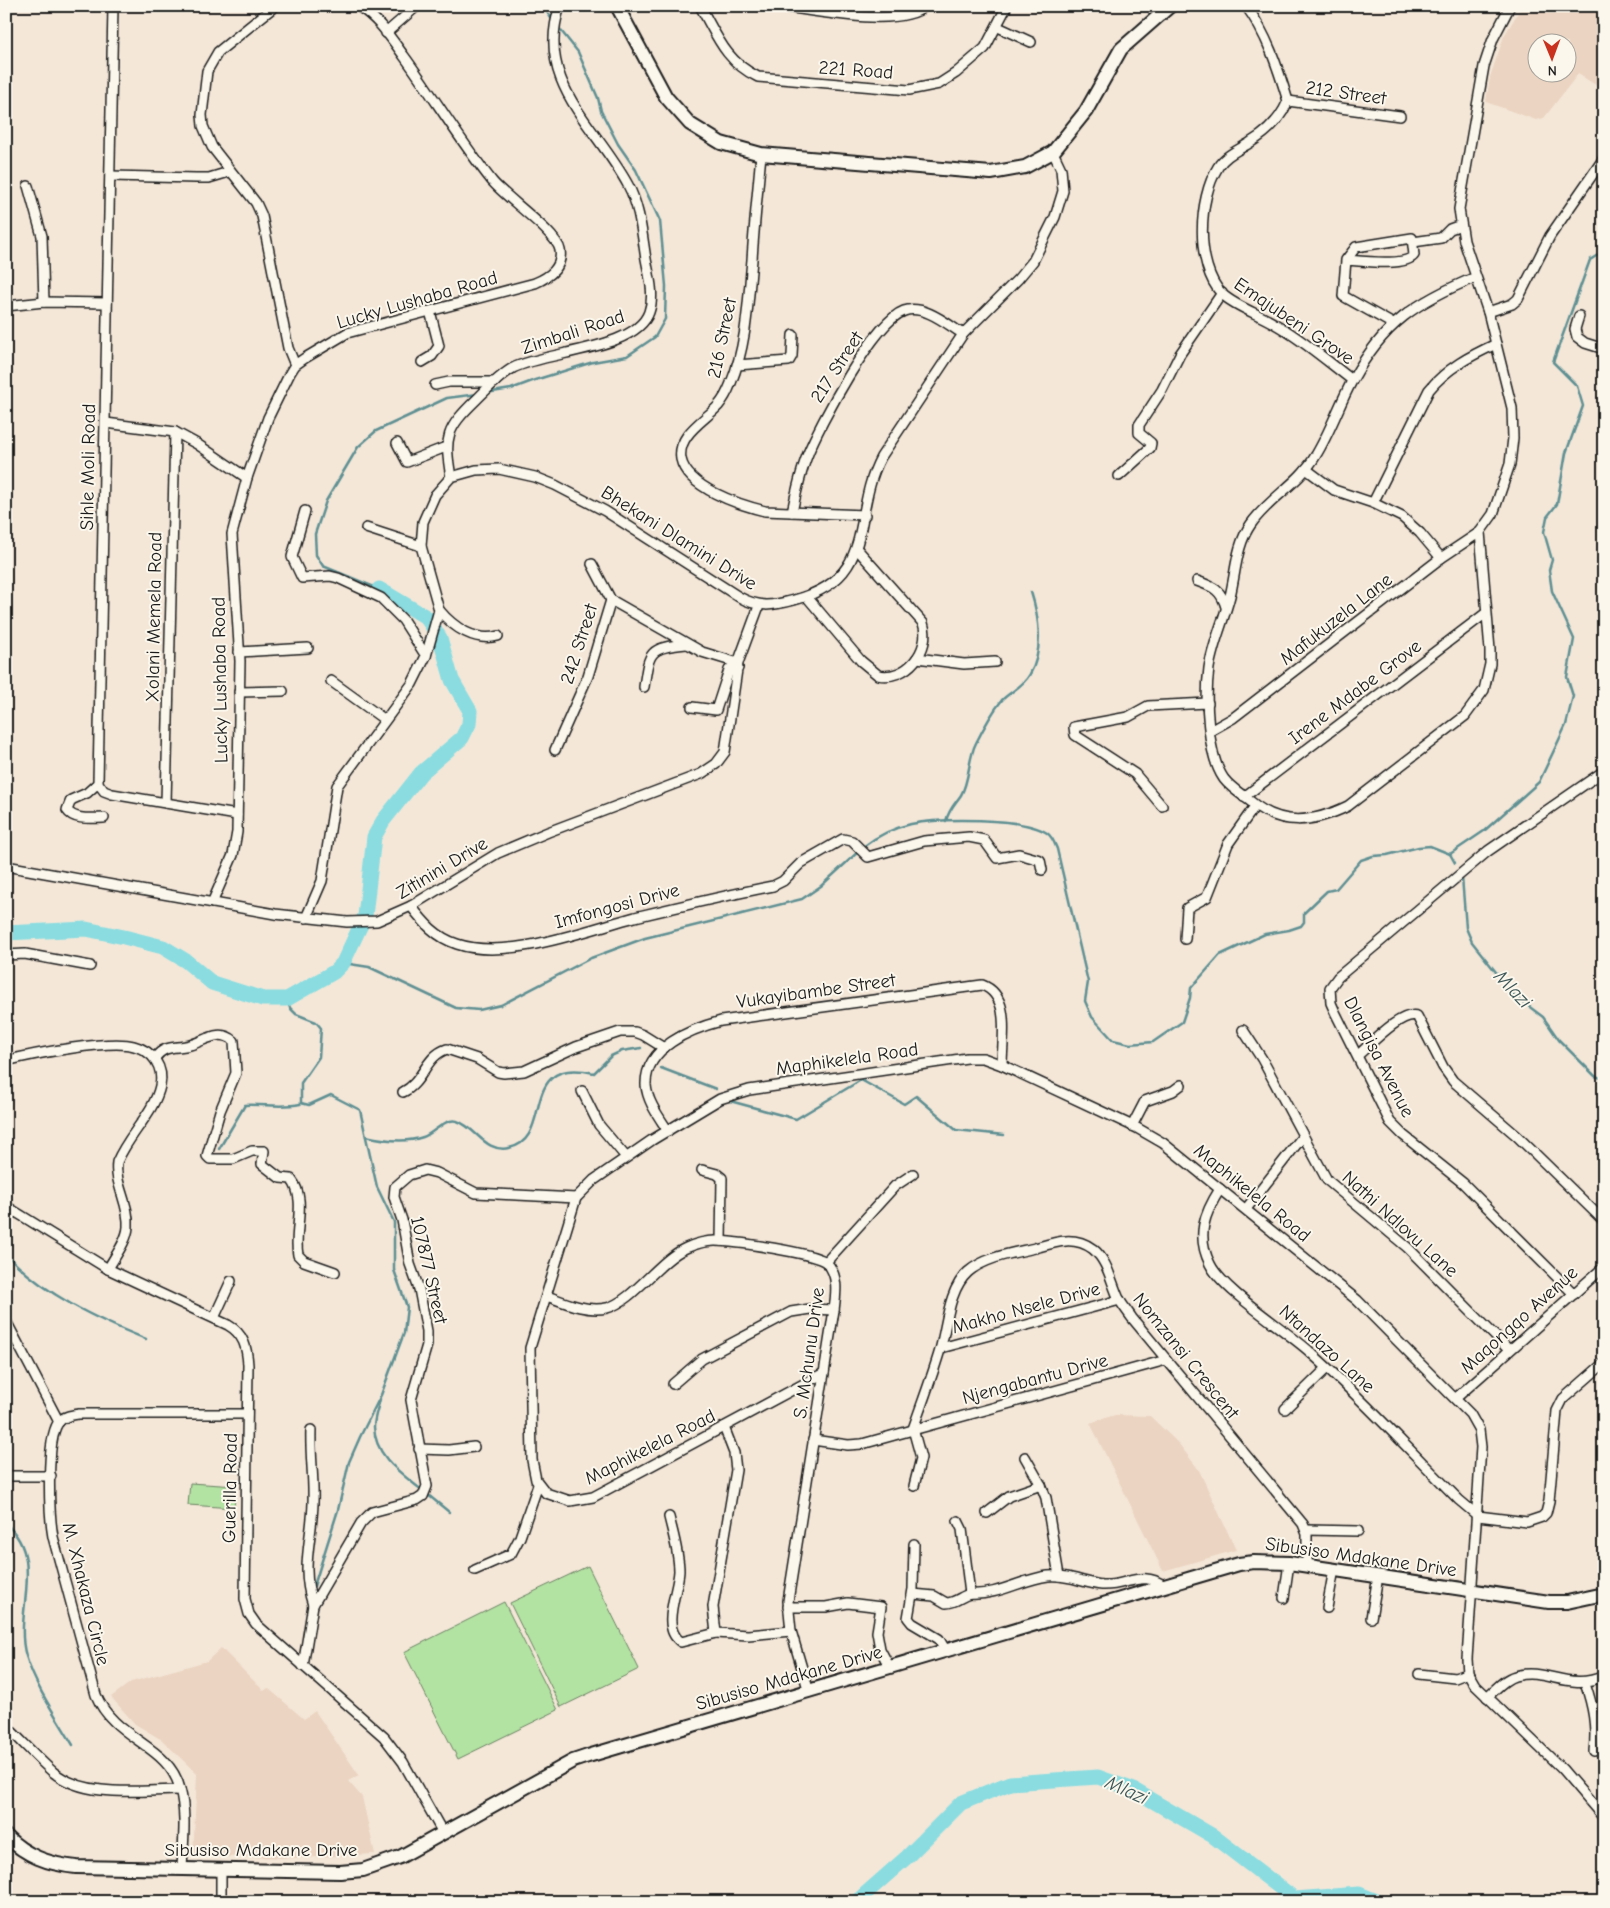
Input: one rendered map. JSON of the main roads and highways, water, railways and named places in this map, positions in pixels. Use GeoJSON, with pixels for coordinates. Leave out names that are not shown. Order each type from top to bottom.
{"type":"FeatureCollection","features":[{"type":"Feature","properties":{"kind":"waterway"},"geometry":{"type":"LineString","coordinates":[[543,6],[553,21]]}},
{"type":"Feature","properties":{"kind":"waterway"},"geometry":{"type":"LineString","coordinates":[[486,393],[511,389],[593,362],[627,356],[655,337],[665,319],[666,286],[660,221],[636,170],[618,144],[601,111],[598,98],[578,52],[558,27]]}},
{"type":"Feature","properties":{"kind":"waterway"},"geometry":{"type":"LineString","coordinates":[[1450,854],[1484,831],[1539,782],[1566,725],[1573,696],[1567,677],[1574,639],[1552,591],[1549,570],[1552,560],[1544,532],[1547,517],[1557,504],[1566,453],[1583,406],[1577,386],[1553,362],[1590,260],[1604,251]]}},
{"type":"Feature","properties":{"kind":"waterway"},"geometry":{"type":"LineString","coordinates":[[379,589],[323,566],[316,555],[315,534],[326,501],[358,447],[376,431],[447,398],[478,394]]}},
{"type":"Feature","properties":{"kind":"waterway"},"geometry":{"type":"LineString","coordinates":[[6,933],[86,929],[163,947],[186,961],[212,983],[263,999],[287,999],[334,972],[343,963],[365,916],[374,837],[383,821],[421,773],[462,738],[469,724],[470,711],[452,680],[440,638],[426,617],[379,589]]}},
{"type":"Feature","properties":{"kind":"waterway"},"geometry":{"type":"LineString","coordinates":[[946,821],[950,810],[964,789],[973,749],[995,709],[1002,700],[1024,682],[1034,665],[1039,644],[1039,633],[1031,592]]}},
{"type":"Feature","properties":{"kind":"waterway"},"geometry":{"type":"LineString","coordinates":[[863,847],[892,830],[924,822],[981,820],[1020,824],[1047,833],[1052,838],[1057,849],[1088,982],[1085,1001],[1092,1017],[1113,1040],[1130,1044],[1153,1042],[1182,1022],[1190,998],[1191,988],[1220,955],[1265,934],[1301,926],[1304,922],[1304,913],[1327,891],[1336,889],[1361,860],[1373,856],[1430,846],[1450,854],[1455,863]]}},
{"type":"Feature","properties":{"kind":"waterway"},"geometry":{"type":"LineString","coordinates":[[343,963],[369,967],[456,1008],[479,1010],[501,1005],[591,958],[645,938],[802,899],[821,886],[859,851]]}},
{"type":"Feature","properties":{"kind":"waterway","name":"Mlazi"},"geometry":{"type":"LineString","coordinates":[[1462,877],[1466,928],[1472,942],[1515,996],[1543,1017],[1559,1040],[1595,1076],[1604,1079]]}},
{"type":"Feature","properties":{"kind":"waterway"},"geometry":{"type":"LineString","coordinates":[[287,999],[290,1008],[296,1014],[316,1022],[321,1028],[319,1057],[301,1083],[301,1103],[309,1105],[331,1095],[360,1110],[377,1187],[394,1222],[394,1270],[407,1307],[404,1333],[381,1395],[349,1462],[338,1510],[314,1586]]}},
{"type":"Feature","properties":{"kind":"waterway"},"geometry":{"type":"LineString","coordinates":[[366,1136],[394,1140],[416,1139],[453,1120],[464,1124],[487,1144],[501,1149],[509,1148],[523,1141],[531,1130],[545,1086],[554,1076],[570,1071],[594,1073],[611,1056],[622,1051],[641,1048]]}},
{"type":"Feature","properties":{"kind":"waterway"},"geometry":{"type":"LineString","coordinates":[[661,1068],[716,1089]]}},
{"type":"Feature","properties":{"kind":"waterway"},"geometry":{"type":"LineString","coordinates":[[730,1101],[796,1119],[861,1080],[904,1104],[916,1096],[956,1130],[1004,1135]]}},
{"type":"Feature","properties":{"kind":"waterway"},"geometry":{"type":"LineString","coordinates":[[219,1149],[245,1105],[287,1106],[300,1104]]}},
{"type":"Feature","properties":{"kind":"waterway"},"geometry":{"type":"LineString","coordinates":[[6,1254],[36,1281],[71,1304],[108,1323],[146,1339]]}},
{"type":"Feature","properties":{"kind":"waterway"},"geometry":{"type":"LineString","coordinates":[[380,1399],[374,1427],[375,1438],[379,1447],[391,1464],[423,1491]]}},
{"type":"Feature","properties":{"kind":"waterway"},"geometry":{"type":"LineString","coordinates":[[427,1494],[449,1512]]}},
{"type":"Feature","properties":{"kind":"waterway"},"geometry":{"type":"LineString","coordinates":[[6,1524],[18,1538],[25,1554],[27,1587],[23,1639],[26,1656],[53,1713],[73,1745]]}},
{"type":"Feature","properties":{"kind":"waterway","name":"Mlazi"},"geometry":{"type":"LineString","coordinates":[[856,1902],[907,1857],[961,1803],[1010,1783],[1098,1777],[1134,1790],[1213,1836],[1295,1899],[1359,1894],[1379,1902]]}}]}
